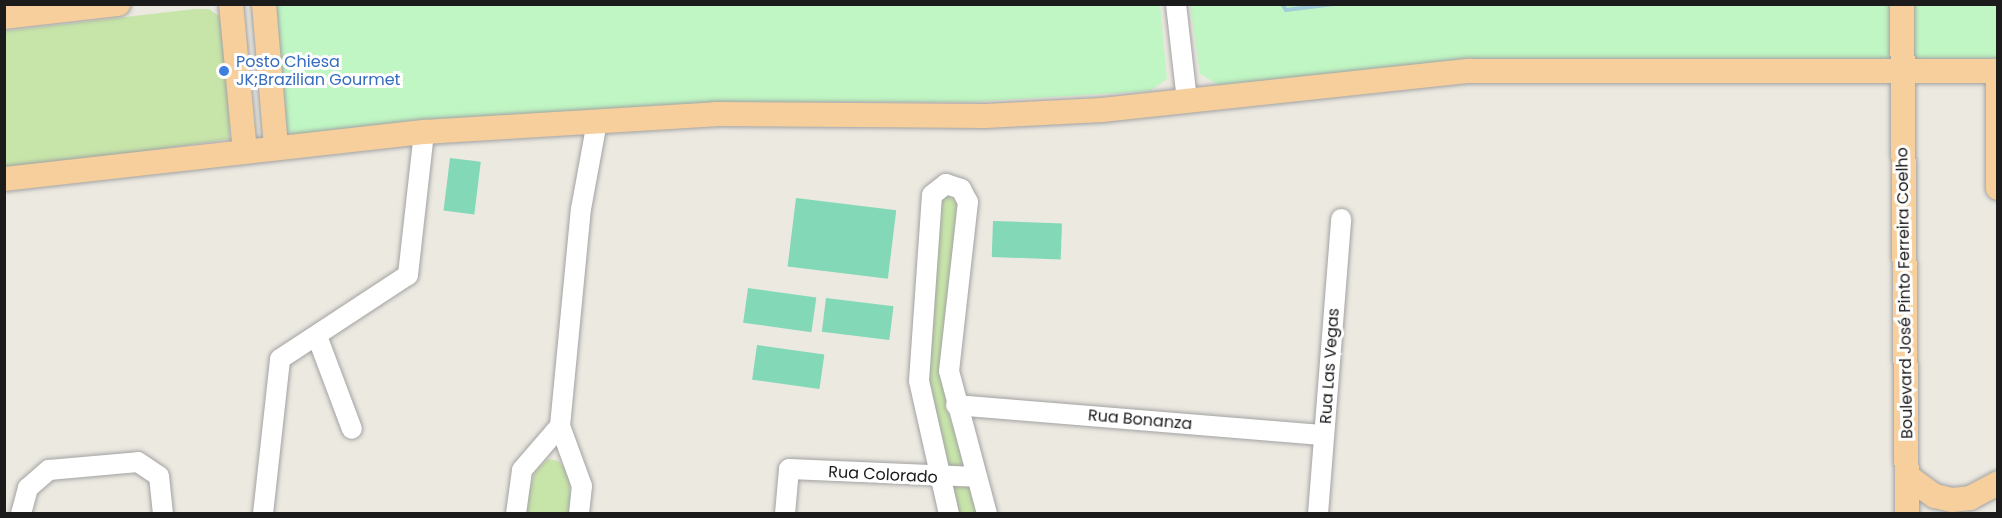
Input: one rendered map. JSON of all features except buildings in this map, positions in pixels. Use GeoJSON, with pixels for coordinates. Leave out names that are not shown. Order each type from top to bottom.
{"type":"FeatureCollection","features":[{"type":"Feature","properties":{"kind":"main road"},"geometry":{"type":"LineString","coordinates":[[4,17],[118,4]]}},
{"type":"Feature","properties":{"kind":"main road"},"geometry":{"type":"LineString","coordinates":[[231,4],[245,151]]}},
{"type":"Feature","properties":{"kind":"main road"},"geometry":{"type":"LineString","coordinates":[[264,4],[276,148]]}},
{"type":"Feature","properties":{"kind":"main road","name":"Boulevard José Pinto Ferreira Coelho"},"geometry":{"type":"LineString","coordinates":[[1902,4],[1907,513]]}},
{"type":"Feature","properties":{"kind":"main road"},"geometry":{"type":"LineString","coordinates":[[4,178],[424,132],[715,114],[985,116],[1186,100],[1469,71],[1998,71]]}},
{"type":"Feature","properties":{"kind":"main road"},"geometry":{"type":"LineString","coordinates":[[1998,82],[1998,188]]}},
{"type":"Feature","properties":{"kind":"main road"},"geometry":{"type":"LineString","coordinates":[[1907,476],[1935,496],[1952,500],[1970,498],[1998,483]]}},
{"type":"Feature","properties":{"kind":"street"},"geometry":{"type":"LineString","coordinates":[[1176,4],[1186,100]]}},
{"type":"Feature","properties":{"kind":"street"},"geometry":{"type":"LineString","coordinates":[[579,513],[582,486],[560,426],[590,123]]}},
{"type":"Feature","properties":{"kind":"street"},"geometry":{"type":"LineString","coordinates":[[262,513],[280,359],[408,275],[424,132]]}},
{"type":"Feature","properties":{"kind":"street"},"geometry":{"type":"LineString","coordinates":[[949,513],[938,478],[919,381],[932,195],[946,184],[961,189],[968,202],[950,371],[956,405],[987,513]]}},
{"type":"Feature","properties":{"kind":"street","name":"Rua Las Vegas"},"geometry":{"type":"LineString","coordinates":[[1318,513],[1341,219]]}},
{"type":"Feature","properties":{"kind":"street"},"geometry":{"type":"LineString","coordinates":[[317,336],[352,429]]}},
{"type":"Feature","properties":{"kind":"street","name":"Rua Bonanza"},"geometry":{"type":"LineString","coordinates":[[956,405],[1324,435]]}},
{"type":"Feature","properties":{"kind":"street"},"geometry":{"type":"LineString","coordinates":[[516,513],[522,470],[560,426]]}},
{"type":"Feature","properties":{"kind":"street"},"geometry":{"type":"LineString","coordinates":[[21,513],[28,488],[49,470],[138,462],[159,476],[163,513]]}},
{"type":"Feature","properties":{"kind":"street","name":"Rua Colorado"},"geometry":{"type":"LineString","coordinates":[[785,513],[789,469],[938,478],[977,477]]}},
{"type":"Feature","properties":{"kind":"green space"},"geometry":{"type":"Polygon","coordinates":[[[275,5],[1160,5],[1167,79],[1150,91],[971,102],[746,102],[296,136],[285,129],[275,5]]]}},
{"type":"Feature","properties":{"kind":"green space"},"geometry":{"type":"Polygon","coordinates":[[[1190,5],[1895,5],[1896,47],[1889,64],[1224,88],[1200,74],[1190,5]]]}},
{"type":"Feature","properties":{"kind":"green space"},"geometry":{"type":"Polygon","coordinates":[[[1914,5],[1997,5],[1997,63],[1914,63],[1914,5]]]}},
{"type":"Feature","properties":{"kind":"green space"},"geometry":{"type":"Polygon","coordinates":[[[209,9],[224,20],[230,139],[5,171],[4,31],[209,9]]]}},
{"type":"Feature","properties":{"kind":"green space"},"geometry":{"type":"Polygon","coordinates":[[[450,158],[481,162],[474,214],[444,211],[450,158]]]}},
{"type":"Feature","properties":{"kind":"green space"},"geometry":{"type":"Polygon","coordinates":[[[945,194],[957,203],[942,363],[948,413],[970,468],[943,474],[925,380],[939,196],[945,194]]]}},
{"type":"Feature","properties":{"kind":"green space"},"geometry":{"type":"Polygon","coordinates":[[[796,198],[896,210],[888,279],[788,266],[796,198]]]}},
{"type":"Feature","properties":{"kind":"green space"},"geometry":{"type":"Polygon","coordinates":[[[993,221],[1062,223],[1061,259],[992,257],[993,221]]]}},
{"type":"Feature","properties":{"kind":"green space"},"geometry":{"type":"Polygon","coordinates":[[[748,288],[816,298],[811,332],[743,323],[748,288]]]}},
{"type":"Feature","properties":{"kind":"green space"},"geometry":{"type":"Polygon","coordinates":[[[826,298],[893,306],[889,340],[822,332],[826,298]]]}},
{"type":"Feature","properties":{"kind":"green space"},"geometry":{"type":"Polygon","coordinates":[[[757,345],[824,354],[819,389],[752,380],[757,345]]]}},
{"type":"Feature","properties":{"kind":"green space"},"geometry":{"type":"Polygon","coordinates":[[[548,459],[558,461],[568,471],[572,513],[522,514],[535,472],[548,459]]]}},
{"type":"Feature","properties":{"kind":"green space"},"geometry":{"type":"Polygon","coordinates":[[[947,487],[977,487],[983,513],[955,513],[947,487]]]}},
{"type":"Feature","properties":{"kind":"waterway"},"geometry":{"type":"LineString","coordinates":[[1282,4],[1286,10],[1334,4]]}},
{"type":"Feature","properties":{"kind":"place","name":"Posto Chiesa JK;Brazilian Gourmet"},"geometry":{"type":"Point","coordinates":[224,71]}}]}
